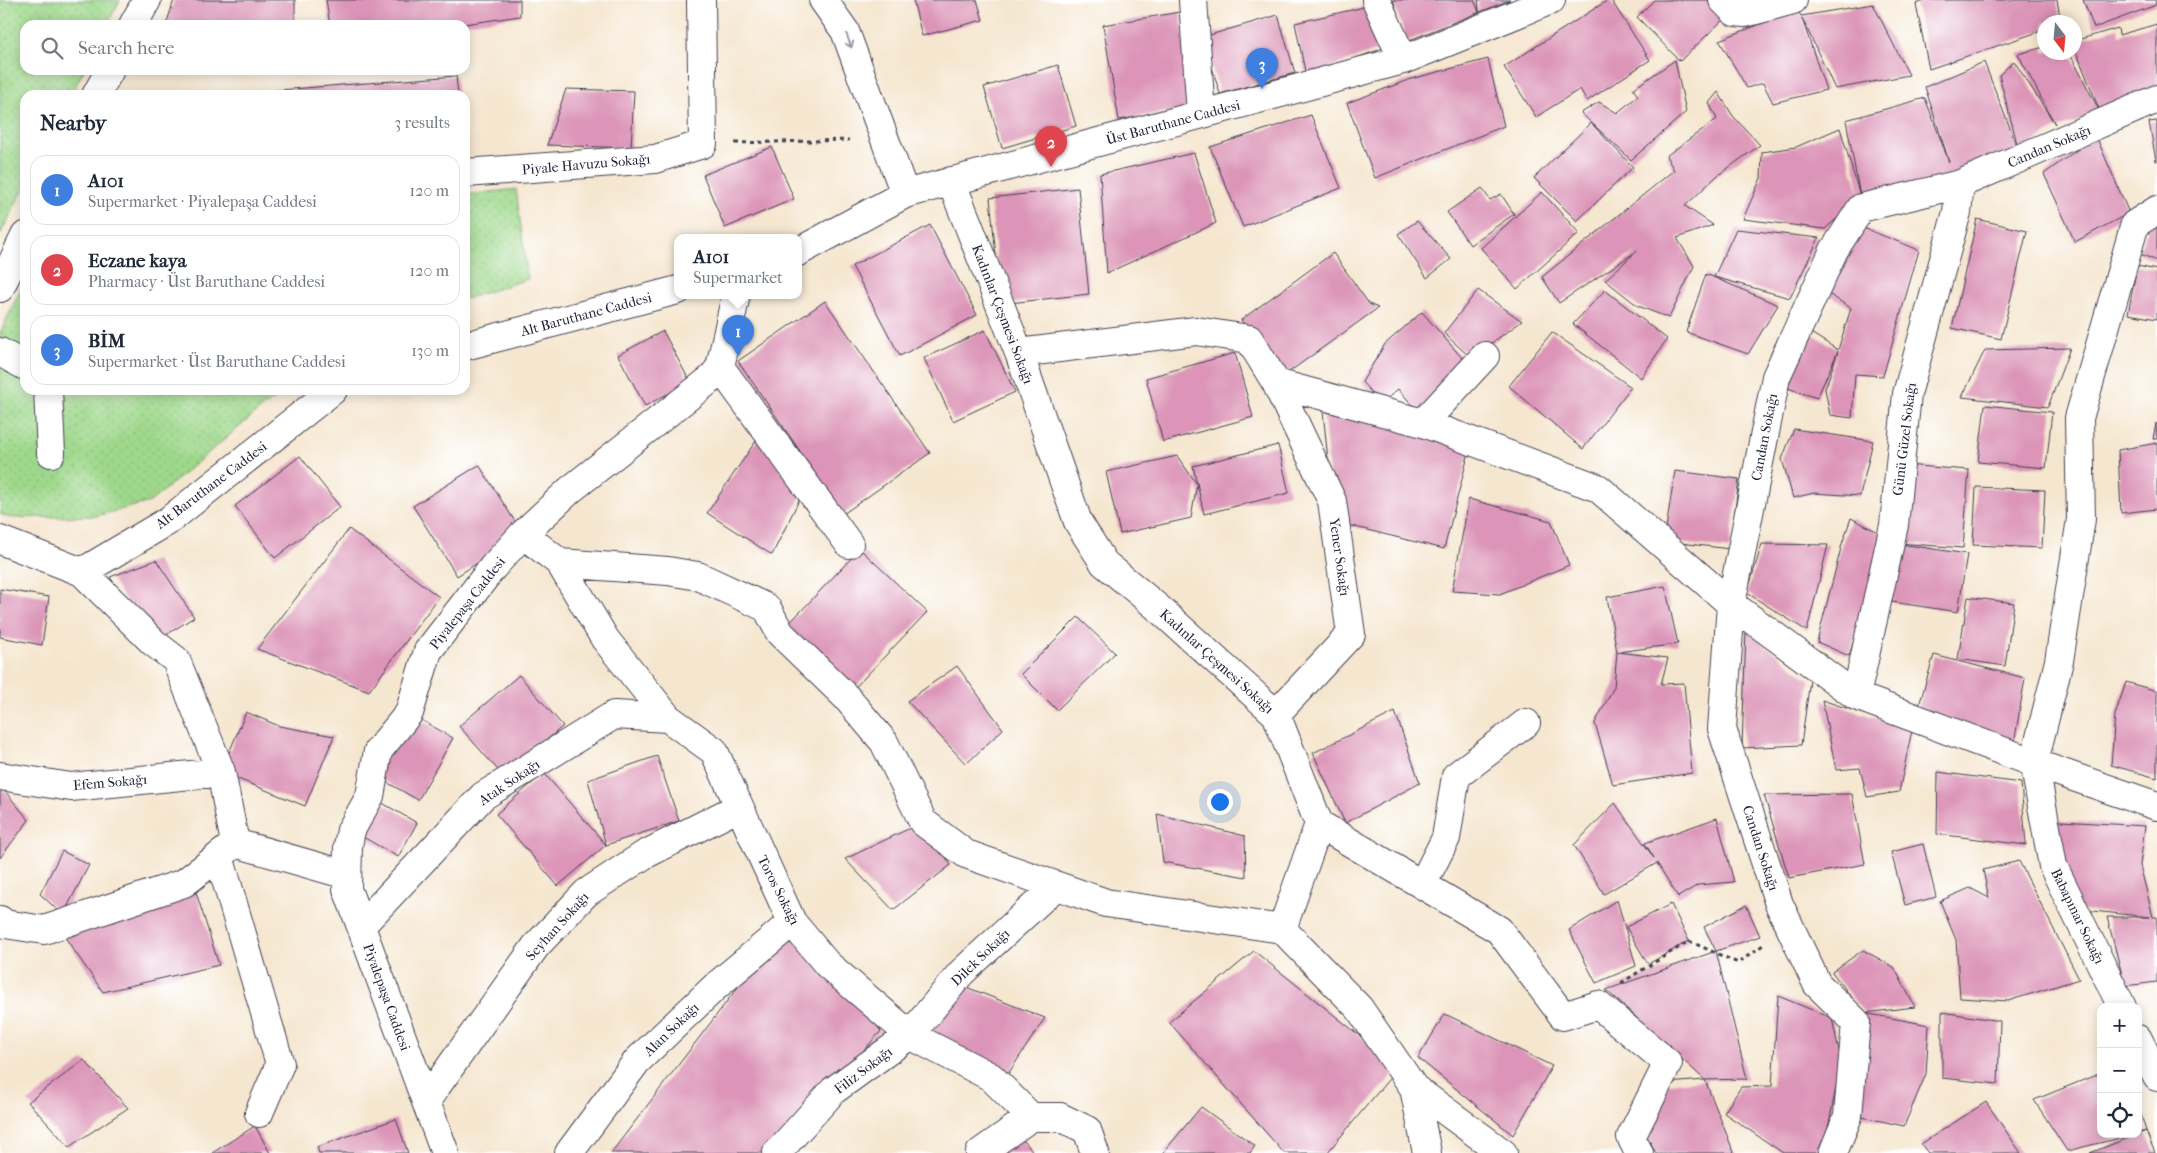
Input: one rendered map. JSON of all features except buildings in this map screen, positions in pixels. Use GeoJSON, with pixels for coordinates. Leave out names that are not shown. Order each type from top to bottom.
{"type":"FeatureCollection","features":[{"type":"Feature","properties":{"kind":"street"},"geometry":{"type":"LineString","coordinates":[[137,20],[147,0]]}},
{"type":"Feature","properties":{"kind":"street"},"geometry":{"type":"LineString","coordinates":[[701,0],[703,144]]}},
{"type":"Feature","properties":{"kind":"street"},"geometry":{"type":"LineString","coordinates":[[1193,0],[1201,114]]}},
{"type":"Feature","properties":{"kind":"street"},"geometry":{"type":"LineString","coordinates":[[1376,0],[1403,60]]}},
{"type":"Feature","properties":{"kind":"street"},"geometry":{"type":"LineString","coordinates":[[1723,0],[1735,12],[1745,13],[1793,0]]}},
{"type":"Feature","properties":{"kind":"street"},"geometry":{"type":"LineString","coordinates":[[802,250],[905,194],[846,31],[828,2]]}},
{"type":"Feature","properties":{"kind":"street","name":"Üst Baruthane Caddesi"},"geometry":{"type":"LineString","coordinates":[[905,194],[1403,60],[1542,2]]}},
{"type":"Feature","properties":{"kind":"street"},"geometry":{"type":"LineString","coordinates":[[99,90],[107,75]]}},
{"type":"Feature","properties":{"kind":"street","name":"Candan Sokağı"},"geometry":{"type":"LineString","coordinates":[[1833,1153],[1848,1116],[1856,1022],[1817,984],[1779,904],[1722,729],[1731,604],[1776,377],[1834,250],[1861,208],[1960,184],[2157,99]]}},
{"type":"Feature","properties":{"kind":"street","name":"Piyale Havuzu Sokağı"},"geometry":{"type":"LineString","coordinates":[[470,173],[655,159],[703,144]]}},
{"type":"Feature","properties":{"kind":"street","name":"Kadınlar Çeşmesi Sokağı"},"geometry":{"type":"LineString","coordinates":[[951,181],[1019,353],[1078,522],[1104,563],[1158,607],[1276,714],[1319,824]]}},
{"type":"Feature","properties":{"kind":"street","name":"Günü Güzel Sokağı"},"geometry":{"type":"LineString","coordinates":[[1856,696],[1894,525],[1907,394],[1956,212],[1960,184]]}},
{"type":"Feature","properties":{"kind":"street"},"geometry":{"type":"LineString","coordinates":[[2034,762],[2059,661],[2081,519],[2079,418],[2135,224],[2157,210]]}},
{"type":"Feature","properties":{"kind":"street"},"geometry":{"type":"LineString","coordinates":[[0,288],[20,246]]}},
{"type":"Feature","properties":{"kind":"street","name":"Alt Baruthane Caddesi"},"geometry":{"type":"LineString","coordinates":[[470,345],[674,291]]}},
{"type":"Feature","properties":{"kind":"street"},"geometry":{"type":"LineString","coordinates":[[735,299],[720,367],[849,544]]}},
{"type":"Feature","properties":{"kind":"street"},"geometry":{"type":"LineString","coordinates":[[1019,353],[1196,331],[1249,339],[1276,383],[1423,423],[1598,488],[1731,604],[1856,696],[2157,806]]}},
{"type":"Feature","properties":{"kind":"street"},"geometry":{"type":"LineString","coordinates":[[0,352],[20,363]]}},
{"type":"Feature","properties":{"kind":"street"},"geometry":{"type":"LineString","coordinates":[[1423,423],[1485,356]]}},
{"type":"Feature","properties":{"kind":"street","name":"Piyalepaşa Caddesi"},"geometry":{"type":"LineString","coordinates":[[445,1153],[347,889],[348,846],[351,830],[370,796],[378,751],[409,713],[428,651],[493,567],[523,534],[570,490],[712,378],[720,367]]}},
{"type":"Feature","properties":{"kind":"street","name":"Yener Sokağı"},"geometry":{"type":"LineString","coordinates":[[1276,383],[1332,501],[1351,634],[1276,714]]}},
{"type":"Feature","properties":{"kind":"street"},"geometry":{"type":"LineString","coordinates":[[48,395],[51,453]]}},
{"type":"Feature","properties":{"kind":"street","name":"Alt Baruthane Caddesi"},"geometry":{"type":"LineString","coordinates":[[82,572],[168,521],[327,395]]}},
{"type":"Feature","properties":{"kind":"street"},"geometry":{"type":"LineString","coordinates":[[523,534],[560,563],[668,571],[698,576],[767,608],[780,633],[846,697],[884,742],[923,822],[966,854],[1106,903],[1282,929],[1359,1008],[1414,1088],[1503,1153]]}},
{"type":"Feature","properties":{"kind":"street"},"geometry":{"type":"LineString","coordinates":[[0,540],[82,572],[154,643],[176,660],[222,772],[227,850],[280,1064],[258,1113]]}},
{"type":"Feature","properties":{"kind":"street","name":"Toros Sokağı"},"geometry":{"type":"LineString","coordinates":[[560,563],[605,638],[668,718],[714,751],[792,922],[827,964],[910,1035],[990,1077],[1031,1118]]}},
{"type":"Feature","properties":{"kind":"street","name":"Atak Sokağı"},"geometry":{"type":"LineString","coordinates":[[361,926],[483,796],[614,715],[668,718]]}},
{"type":"Feature","properties":{"kind":"street"},"geometry":{"type":"LineString","coordinates":[[1422,885],[1446,838],[1456,776],[1526,723]]}},
{"type":"Feature","properties":{"kind":"street","name":"Babapınar Sokağı"},"geometry":{"type":"LineString","coordinates":[[2034,762],[2053,866],[2120,1003]]}},
{"type":"Feature","properties":{"kind":"street","name":"Efem Sokağı"},"geometry":{"type":"LineString","coordinates":[[0,776],[71,787],[222,772]]}},
{"type":"Feature","properties":{"kind":"street","name":"Seyhan Sokağı"},"geometry":{"type":"LineString","coordinates":[[426,1101],[536,946],[586,892],[644,855],[739,808]]}},
{"type":"Feature","properties":{"kind":"street"},"geometry":{"type":"LineString","coordinates":[[1282,929],[1319,824],[1499,930],[1563,1016],[1598,1005],[1668,1063],[1631,1137],[1639,1153]]}},
{"type":"Feature","properties":{"kind":"street"},"geometry":{"type":"LineString","coordinates":[[0,920],[5,924],[44,930],[184,883],[227,850],[347,875]]}},
{"type":"Feature","properties":{"kind":"street","name":"Dilek Sokağı"},"geometry":{"type":"LineString","coordinates":[[910,1035],[961,973],[1056,886]]}},
{"type":"Feature","properties":{"kind":"street","name":"Alan Sokağı"},"geometry":{"type":"LineString","coordinates":[[569,1153],[637,1061],[716,986],[792,922]]}},
{"type":"Feature","properties":{"kind":"street","name":"Filiz Sokağı"},"geometry":{"type":"LineString","coordinates":[[777,1153],[834,1090],[910,1035]]}},
{"type":"Feature","properties":{"kind":"street"},"geometry":{"type":"LineString","coordinates":[[2142,1047],[2157,1077]]}},
{"type":"Feature","properties":{"kind":"street"},"geometry":{"type":"LineString","coordinates":[[1414,1088],[1427,1153]]}},
{"type":"Feature","properties":{"kind":"street"},"geometry":{"type":"LineString","coordinates":[[980,1153],[1031,1118],[1060,1117],[1087,1130],[1095,1153]]}},
{"type":"Feature","properties":{"kind":"path"},"geometry":{"type":"LineString","coordinates":[[703,144],[884,139]]}},
{"type":"Feature","properties":{"kind":"path"},"geometry":{"type":"LineString","coordinates":[[1573,1012],[1689,941],[1738,963],[1789,925]]}},
{"type":"Feature","properties":{"kind":"green space"},"geometry":{"type":"Polygon","coordinates":[[[0,0],[120,0],[110,20],[20,20],[20,75],[81,75],[74,90],[20,90],[20,196],[0,235],[0,0]]]}},
{"type":"Feature","properties":{"kind":"green space"},"geometry":{"type":"Polygon","coordinates":[[[516,189],[528,279],[470,297],[470,194],[516,189]]]}},
{"type":"Feature","properties":{"kind":"green space"},"geometry":{"type":"Polygon","coordinates":[[[20,291],[20,395],[281,395],[263,407],[150,502],[96,516],[11,518],[0,514],[0,333],[20,291]]]}},
{"type":"Feature","properties":{"kind":"place","name":"BİM"},"geometry":{"type":"Point","coordinates":[1262,89]}},
{"type":"Feature","properties":{"kind":"place","name":"Eczane kaya"},"geometry":{"type":"Point","coordinates":[1051,167]}},
{"type":"Feature","properties":{"kind":"place","name":"A101"},"geometry":{"type":"Point","coordinates":[738,356]}}]}
